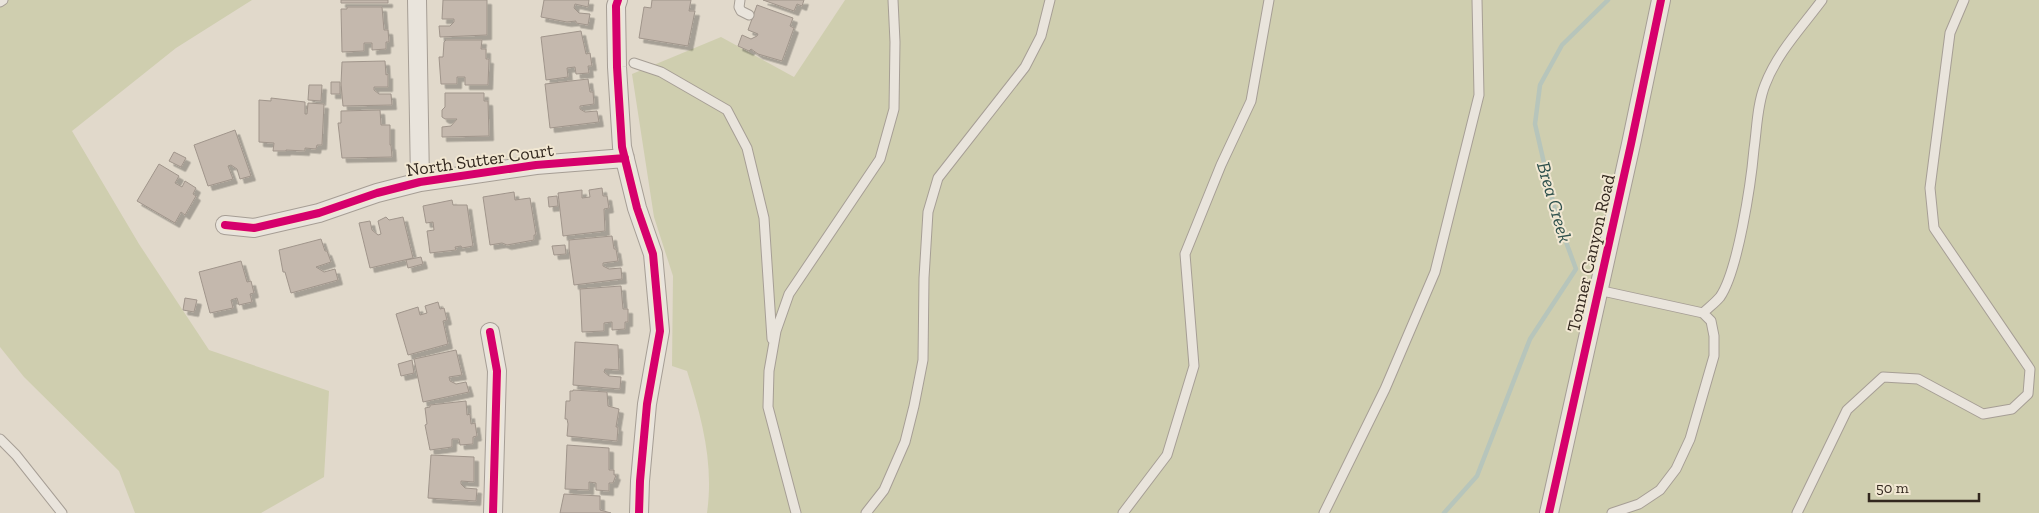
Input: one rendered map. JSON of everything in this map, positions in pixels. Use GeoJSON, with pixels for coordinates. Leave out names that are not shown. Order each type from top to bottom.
{"type":"FeatureCollection","features":[{"type":"Feature","properties":{"kind":"street"},"geometry":{"type":"LineString","coordinates":[[417,0],[420,182]]}},
{"type":"Feature","properties":{"kind":"street"},"geometry":{"type":"LineString","coordinates":[[618,0],[616,6],[617,67],[622,147],[637,208],[653,254],[660,331],[647,404],[639,513]]}},
{"type":"Feature","properties":{"kind":"street","name":"Tonner Canyon Road"},"geometry":{"type":"LineString","coordinates":[[1549,513],[1661,0]]}},
{"type":"Feature","properties":{"kind":"street","name":"North Sutter Court"},"geometry":{"type":"LineString","coordinates":[[224,225],[254,228],[319,213],[377,193],[420,182],[536,165],[625,158]]}},
{"type":"Feature","properties":{"kind":"street"},"geometry":{"type":"LineString","coordinates":[[490,332],[497,371],[493,513]]}},
{"type":"Feature","properties":{"kind":"lane"},"geometry":{"type":"LineString","coordinates":[[740,0],[740,11],[749,15]]}},
{"type":"Feature","properties":{"kind":"lane"},"geometry":{"type":"LineString","coordinates":[[796,513],[768,406],[769,371],[776,332],[789,294],[880,160],[894,109],[895,42],[893,0]]}},
{"type":"Feature","properties":{"kind":"lane"},"geometry":{"type":"LineString","coordinates":[[866,513],[888,482],[905,442],[914,406],[923,360],[924,278],[928,212],[938,178],[1025,67],[1041,36],[1050,0]]}},
{"type":"Feature","properties":{"kind":"lane"},"geometry":{"type":"LineString","coordinates":[[1123,513],[1167,455],[1194,366],[1184,254],[1217,174],[1251,101],[1269,0]]}},
{"type":"Feature","properties":{"kind":"lane"},"geometry":{"type":"LineString","coordinates":[[1324,513],[1385,389],[1435,272],[1479,95],[1477,0]]}},
{"type":"Feature","properties":{"kind":"lane"},"geometry":{"type":"LineString","coordinates":[[1703,312],[1720,297],[1730,276],[1743,224],[1753,161],[1758,110],[1764,86],[1778,58],[1822,0]]}},
{"type":"Feature","properties":{"kind":"lane"},"geometry":{"type":"LineString","coordinates":[[1797,513],[1846,410],[1883,377],[1918,378],[1983,414],[2012,408],[2028,394],[2030,370],[1934,228],[1930,188],[1932,168],[1950,34],[1964,0]]}},
{"type":"Feature","properties":{"kind":"lane"},"geometry":{"type":"LineString","coordinates":[[634,63],[661,72],[727,110],[747,148],[764,218],[773,351]]}},
{"type":"Feature","properties":{"kind":"lane"},"geometry":{"type":"LineString","coordinates":[[1598,290],[1703,312],[1711,321],[1714,336],[1714,356],[1690,439],[1676,469],[1660,490],[1639,504],[1612,513]]}},
{"type":"Feature","properties":{"kind":"lane"},"geometry":{"type":"LineString","coordinates":[[0,438],[16,455],[62,513]]}},
{"type":"Feature","properties":{"kind":"green space"},"geometry":{"type":"Polygon","coordinates":[[[0,0],[252,0],[176,48],[72,131],[139,244],[209,350],[329,391],[324,477],[261,513],[135,513],[119,471],[24,377],[0,347],[0,0]]]}},
{"type":"Feature","properties":{"kind":"green space"},"geometry":{"type":"Polygon","coordinates":[[[845,0],[2039,0],[2039,513],[707,513],[709,476],[705,441],[687,371],[672,366],[673,276],[654,217],[632,74],[721,37],[794,77],[845,0]]]}},
{"type":"Feature","properties":{"kind":"building"},"geometry":{"type":"Polygon","coordinates":[[[341,0],[388,0],[388,3],[341,3],[341,0]]]}},
{"type":"Feature","properties":{"kind":"building"},"geometry":{"type":"Polygon","coordinates":[[[443,0],[487,0],[487,35],[440,37],[439,26],[450,26],[454,22],[454,19],[442,19],[443,0]]]}},
{"type":"Feature","properties":{"kind":"building"},"geometry":{"type":"Polygon","coordinates":[[[544,0],[589,0],[588,7],[575,4],[574,8],[579,13],[590,14],[588,25],[576,23],[576,21],[567,22],[541,17],[544,0]]]}},
{"type":"Feature","properties":{"kind":"building"},"geometry":{"type":"Polygon","coordinates":[[[652,0],[691,0],[689,11],[695,11],[688,46],[639,38],[644,7],[651,8],[652,0]]]}},
{"type":"Feature","properties":{"kind":"building"},"geometry":{"type":"Polygon","coordinates":[[[763,0],[804,0],[802,6],[797,4],[794,11],[763,0]]]}},
{"type":"Feature","properties":{"kind":"building"},"geometry":{"type":"Polygon","coordinates":[[[757,5],[793,18],[790,26],[794,28],[782,61],[738,46],[742,35],[751,39],[758,34],[748,30],[757,5]]]}},
{"type":"Feature","properties":{"kind":"building"},"geometry":{"type":"Polygon","coordinates":[[[347,7],[382,7],[384,30],[388,30],[389,42],[386,42],[386,49],[372,50],[372,43],[364,43],[364,51],[342,52],[341,9],[347,9],[347,7]]]}},
{"type":"Feature","properties":{"kind":"building"},"geometry":{"type":"Polygon","coordinates":[[[581,31],[586,54],[590,53],[592,66],[588,66],[589,73],[576,74],[575,67],[567,68],[568,77],[546,80],[541,37],[581,31]]]}},
{"type":"Feature","properties":{"kind":"building"},"geometry":{"type":"Polygon","coordinates":[[[446,40],[482,40],[481,49],[486,49],[486,59],[489,59],[488,85],[465,85],[465,77],[457,77],[457,84],[441,84],[439,57],[443,57],[444,42],[446,40]]]}},
{"type":"Feature","properties":{"kind":"building"},"geometry":{"type":"Polygon","coordinates":[[[385,61],[388,87],[374,87],[374,90],[379,94],[391,94],[392,105],[343,106],[342,62],[385,61]]]}},
{"type":"Feature","properties":{"kind":"building"},"geometry":{"type":"Polygon","coordinates":[[[588,79],[590,92],[593,92],[594,104],[580,106],[580,109],[585,112],[597,111],[599,122],[550,128],[545,84],[588,79]]]}},
{"type":"Feature","properties":{"kind":"building"},"geometry":{"type":"Polygon","coordinates":[[[331,82],[340,82],[340,94],[331,94],[331,82]]]}},
{"type":"Feature","properties":{"kind":"building"},"geometry":{"type":"Polygon","coordinates":[[[309,85],[322,85],[321,101],[308,100],[309,85]]]}},
{"type":"Feature","properties":{"kind":"building"},"geometry":{"type":"Polygon","coordinates":[[[445,93],[484,93],[484,101],[488,101],[489,136],[442,137],[442,127],[451,126],[457,119],[445,119],[442,117],[442,110],[445,107],[445,93]]]}},
{"type":"Feature","properties":{"kind":"building"},"geometry":{"type":"Polygon","coordinates":[[[271,98],[305,102],[305,114],[307,114],[308,103],[324,104],[322,145],[317,145],[316,149],[305,148],[305,151],[273,151],[274,143],[259,142],[259,100],[271,101],[271,98]]]}},
{"type":"Feature","properties":{"kind":"building"},"geometry":{"type":"Polygon","coordinates":[[[380,110],[381,125],[390,125],[392,157],[342,158],[338,123],[341,123],[341,111],[380,110]]]}},
{"type":"Feature","properties":{"kind":"building"},"geometry":{"type":"Polygon","coordinates":[[[235,130],[251,176],[240,179],[237,169],[231,165],[228,166],[233,179],[208,186],[194,145],[235,130]]]}},
{"type":"Feature","properties":{"kind":"building"},"geometry":{"type":"Polygon","coordinates":[[[174,152],[186,158],[181,167],[169,161],[174,152]]]}},
{"type":"Feature","properties":{"kind":"building"},"geometry":{"type":"Polygon","coordinates":[[[159,164],[179,176],[175,183],[182,187],[185,181],[196,188],[193,194],[196,196],[185,215],[181,212],[175,223],[137,201],[159,164]]]}},
{"type":"Feature","properties":{"kind":"building"},"geometry":{"type":"Polygon","coordinates":[[[602,188],[603,196],[607,196],[609,208],[604,209],[605,231],[563,236],[558,193],[582,190],[582,198],[590,197],[589,190],[602,188]]]}},
{"type":"Feature","properties":{"kind":"building"},"geometry":{"type":"Polygon","coordinates":[[[514,192],[515,200],[530,198],[536,235],[534,235],[534,240],[507,245],[502,243],[490,245],[483,197],[514,192]]]}},
{"type":"Feature","properties":{"kind":"building"},"geometry":{"type":"Polygon","coordinates":[[[557,196],[558,206],[549,207],[548,197],[557,196]]]}},
{"type":"Feature","properties":{"kind":"building"},"geometry":{"type":"Polygon","coordinates":[[[452,200],[453,205],[467,205],[473,246],[462,248],[461,246],[455,247],[456,250],[430,253],[427,231],[434,230],[433,222],[426,223],[423,206],[452,200]]]}},
{"type":"Feature","properties":{"kind":"building"},"geometry":{"type":"Polygon","coordinates":[[[386,217],[389,220],[403,217],[413,258],[370,268],[359,223],[370,221],[372,230],[378,235],[381,234],[378,221],[386,217]]]}},
{"type":"Feature","properties":{"kind":"building"},"geometry":{"type":"Polygon","coordinates":[[[612,236],[618,261],[603,263],[603,266],[609,269],[621,268],[622,279],[574,285],[569,240],[612,236]]]}},
{"type":"Feature","properties":{"kind":"building"},"geometry":{"type":"Polygon","coordinates":[[[321,239],[331,262],[316,267],[324,272],[335,269],[338,280],[291,293],[285,272],[283,272],[279,250],[321,239]]]}},
{"type":"Feature","properties":{"kind":"building"},"geometry":{"type":"Polygon","coordinates":[[[565,245],[566,254],[554,255],[552,246],[565,245]]]}},
{"type":"Feature","properties":{"kind":"building"},"geometry":{"type":"Polygon","coordinates":[[[421,257],[423,264],[408,268],[406,260],[421,257]]]}},
{"type":"Feature","properties":{"kind":"building"},"geometry":{"type":"Polygon","coordinates":[[[241,261],[247,282],[251,281],[254,293],[250,294],[252,302],[239,305],[237,298],[231,300],[233,308],[210,313],[199,272],[241,261]]]}},
{"type":"Feature","properties":{"kind":"building"},"geometry":{"type":"Polygon","coordinates":[[[621,286],[623,309],[628,309],[628,322],[625,322],[625,329],[612,330],[612,322],[604,323],[604,331],[582,332],[580,289],[621,286]]]}},
{"type":"Feature","properties":{"kind":"building"},"geometry":{"type":"Polygon","coordinates":[[[185,298],[197,300],[194,312],[183,310],[185,298]]]}},
{"type":"Feature","properties":{"kind":"building"},"geometry":{"type":"Polygon","coordinates":[[[438,302],[440,309],[444,308],[447,320],[443,321],[448,344],[408,355],[396,314],[418,307],[420,315],[427,313],[425,306],[438,302]]]}},
{"type":"Feature","properties":{"kind":"building"},"geometry":{"type":"Polygon","coordinates":[[[575,342],[618,345],[619,370],[605,369],[604,372],[609,376],[621,377],[620,389],[573,385],[575,342]]]}},
{"type":"Feature","properties":{"kind":"building"},"geometry":{"type":"Polygon","coordinates":[[[456,350],[462,375],[449,377],[450,381],[456,384],[466,382],[469,392],[423,402],[414,359],[456,350]]]}},
{"type":"Feature","properties":{"kind":"building"},"geometry":{"type":"Polygon","coordinates":[[[412,360],[414,373],[401,376],[398,364],[412,360]]]}},
{"type":"Feature","properties":{"kind":"building"},"geometry":{"type":"Polygon","coordinates":[[[570,391],[607,392],[608,406],[619,409],[616,427],[618,427],[617,441],[567,436],[568,424],[567,419],[565,419],[566,401],[570,401],[570,391]]]}},
{"type":"Feature","properties":{"kind":"building"},"geometry":{"type":"Polygon","coordinates":[[[466,401],[467,415],[470,414],[471,424],[475,423],[477,436],[473,437],[473,444],[460,445],[459,439],[452,439],[452,447],[430,450],[425,425],[427,424],[425,408],[430,407],[430,405],[466,401]]]}},
{"type":"Feature","properties":{"kind":"building"},"geometry":{"type":"Polygon","coordinates":[[[567,445],[609,448],[609,470],[614,470],[614,475],[616,475],[613,483],[609,483],[609,491],[596,490],[596,483],[589,482],[589,490],[565,489],[567,445]]]}},
{"type":"Feature","properties":{"kind":"building"},"geometry":{"type":"Polygon","coordinates":[[[431,455],[474,457],[474,482],[461,481],[461,484],[465,488],[477,489],[476,501],[428,498],[431,455]]]}},
{"type":"Feature","properties":{"kind":"building"},"geometry":{"type":"Polygon","coordinates":[[[564,494],[600,496],[600,510],[611,513],[560,513],[564,494]]]}},
{"type":"Feature","properties":{"kind":"waterway","name":"Brea Creek"},"geometry":{"type":"LineString","coordinates":[[1444,513],[1477,476],[1530,339],[1576,269],[1556,215],[1535,124],[1540,85],[1562,45],[1608,0]]}},
{"type":"Feature","properties":{"kind":"cycle path"},"geometry":{"type":"LineString","coordinates":[[618,0],[616,6],[617,67],[622,147],[637,208],[653,254],[660,331],[647,404],[639,513]]}},
{"type":"Feature","properties":{"kind":"cycle path"},"geometry":{"type":"LineString","coordinates":[[1549,513],[1661,0]]}},
{"type":"Feature","properties":{"kind":"cycle path"},"geometry":{"type":"LineString","coordinates":[[225,225],[254,228],[319,213],[377,193],[420,182],[536,165],[625,158]]}},
{"type":"Feature","properties":{"kind":"cycle path"},"geometry":{"type":"LineString","coordinates":[[490,332],[497,371],[493,513]]}}]}
